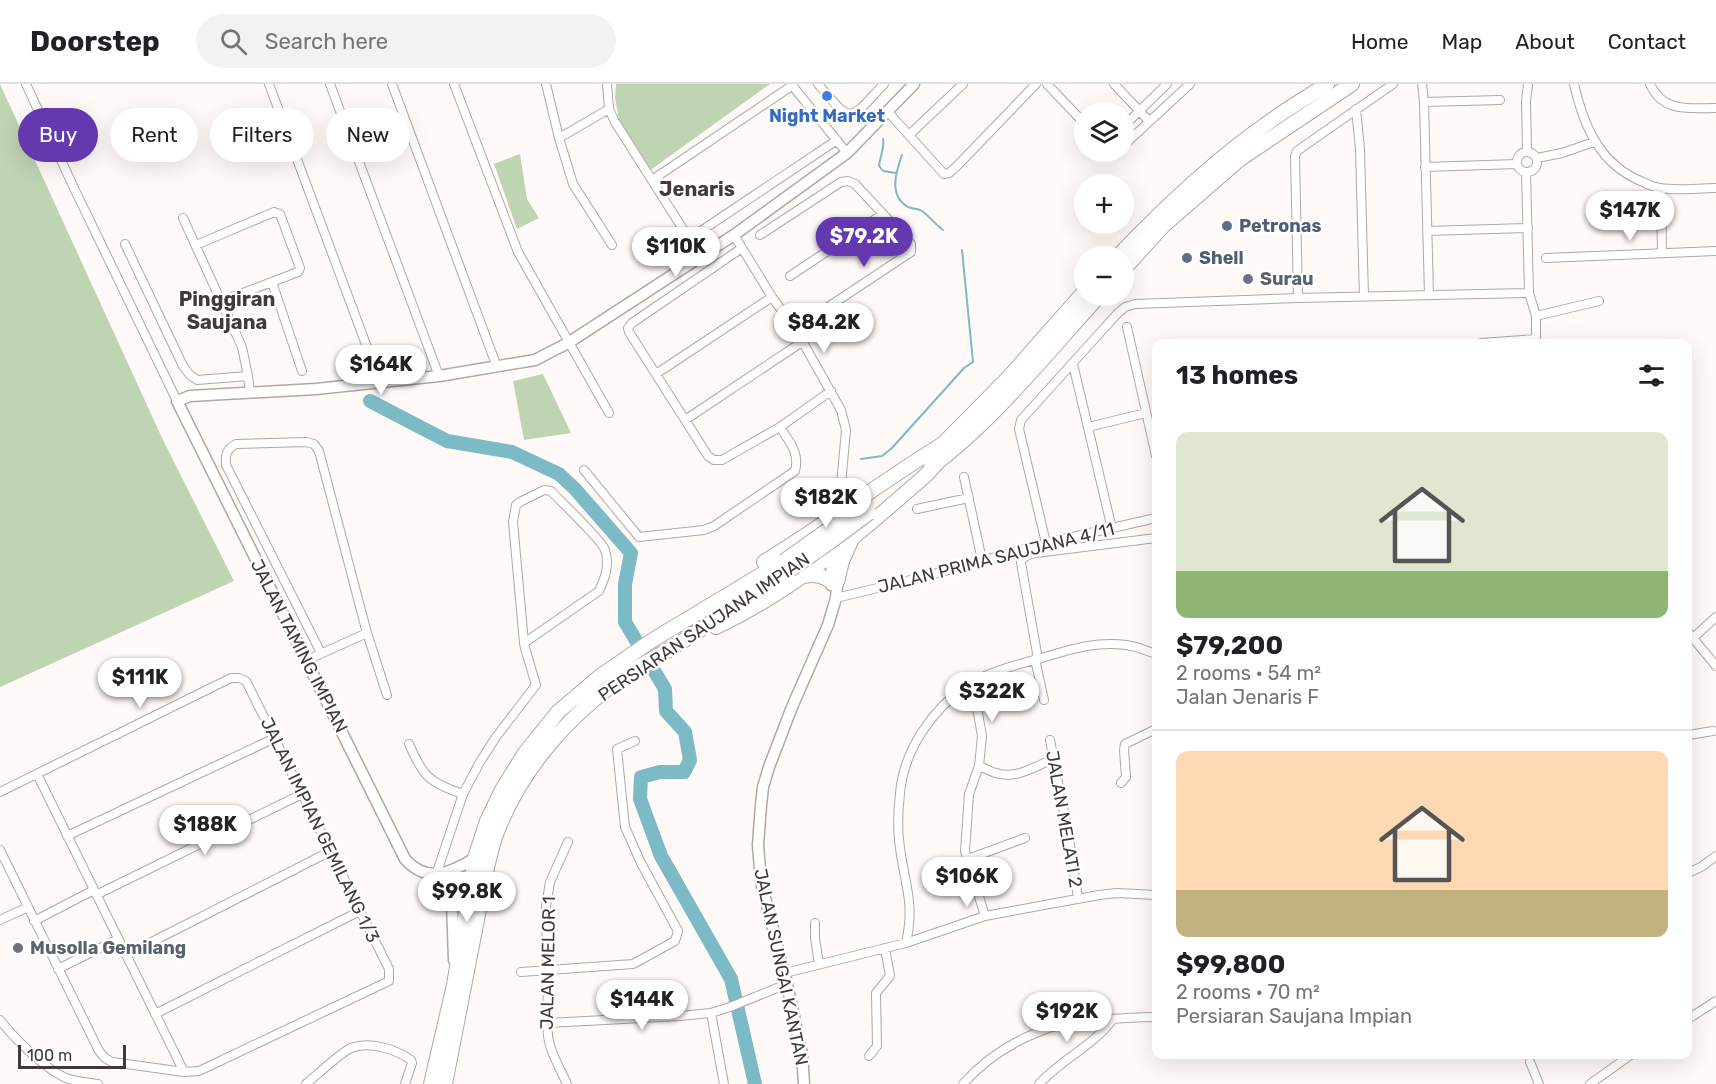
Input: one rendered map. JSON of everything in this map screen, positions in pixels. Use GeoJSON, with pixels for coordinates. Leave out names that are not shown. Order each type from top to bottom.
{"type":"FeatureCollection","features":[{"type":"Feature","properties":{"kind":"highway"},"geometry":{"type":"LineString","coordinates":[[1128,246],[1161,211],[1231,151],[1264,125],[1327,84]]}},
{"type":"Feature","properties":{"kind":"highway"},"geometry":{"type":"LineString","coordinates":[[1134,258],[1163,226],[1240,159],[1352,84]]}},
{"type":"Feature","properties":{"kind":"highway","name":"PERSIARAN SAUJANA IMPIAN"},"geometry":{"type":"LineString","coordinates":[[445,1084],[488,863],[497,833],[510,803],[527,774],[547,747],[576,716],[609,688],[667,651],[787,566],[862,507],[924,463],[1015,370],[1074,303]]}},
{"type":"Feature","properties":{"kind":"highway","name":"PERSIARAN SAUJANA IMPIAN"},"geometry":{"type":"LineString","coordinates":[[862,507],[937,463],[993,412],[1090,306]]}},
{"type":"Feature","properties":{"kind":"highway"},"geometry":{"type":"LineString","coordinates":[[667,651],[740,615],[803,576],[852,539],[937,463]]}},
{"type":"Feature","properties":{"kind":"highway"},"geometry":{"type":"LineString","coordinates":[[840,492],[845,499],[862,507]]}},
{"type":"Feature","properties":{"kind":"highway"},"geometry":{"type":"LineString","coordinates":[[649,639],[837,514],[862,507]]}},
{"type":"Feature","properties":{"kind":"highway"},"geometry":{"type":"LineString","coordinates":[[803,576],[815,574],[834,582],[852,539]]}},
{"type":"Feature","properties":{"kind":"highway","name":"PERSIARAN SAUJANA IMPIAN"},"geometry":{"type":"LineString","coordinates":[[431,1084],[454,985],[475,858],[487,821],[503,788],[525,753],[558,712],[649,639],[787,566]]}},
{"type":"Feature","properties":{"kind":"street","name":"JALAN TAMING IMPIAN"},"geometry":{"type":"LineString","coordinates":[[26,84],[177,401],[405,859],[411,866],[436,875]]}},
{"type":"Feature","properties":{"kind":"street"},"geometry":{"type":"LineString","coordinates":[[268,84],[380,382]]}},
{"type":"Feature","properties":{"kind":"street"},"geometry":{"type":"LineString","coordinates":[[330,84],[439,376]]}},
{"type":"Feature","properties":{"kind":"street"},"geometry":{"type":"LineString","coordinates":[[392,84],[497,367]]}},
{"type":"Feature","properties":{"kind":"street"},"geometry":{"type":"LineString","coordinates":[[454,84],[518,252],[609,413]]}},
{"type":"Feature","properties":{"kind":"street"},"geometry":{"type":"LineString","coordinates":[[546,84],[573,184],[612,245]]}},
{"type":"Feature","properties":{"kind":"street"},"geometry":{"type":"LineString","coordinates":[[607,84],[609,109],[700,256]]}},
{"type":"Feature","properties":{"kind":"street"},"geometry":{"type":"LineString","coordinates":[[818,84],[846,114],[857,112],[884,84]]}},
{"type":"Feature","properties":{"kind":"street"},"geometry":{"type":"LineString","coordinates":[[177,401],[190,396],[316,389],[439,376],[535,360],[568,343],[734,235],[848,153],[914,84]]}},
{"type":"Feature","properties":{"kind":"street"},"geometry":{"type":"LineString","coordinates":[[909,135],[963,84]]}},
{"type":"Feature","properties":{"kind":"street"},"geometry":{"type":"LineString","coordinates":[[888,112],[944,174],[949,172],[1036,84]]}},
{"type":"Feature","properties":{"kind":"street"},"geometry":{"type":"LineString","coordinates":[[1047,84],[1074,112]]}},
{"type":"Feature","properties":{"kind":"street"},"geometry":{"type":"LineString","coordinates":[[1114,84],[1149,121]]}},
{"type":"Feature","properties":{"kind":"street"},"geometry":{"type":"LineString","coordinates":[[1134,117],[1167,84]]}},
{"type":"Feature","properties":{"kind":"street"},"geometry":{"type":"LineString","coordinates":[[1134,135],[1180,87],[1190,84]]}},
{"type":"Feature","properties":{"kind":"street"},"geometry":{"type":"LineString","coordinates":[[1298,298],[1295,156],[1297,151],[1393,84]]}},
{"type":"Feature","properties":{"kind":"street"},"geometry":{"type":"LineString","coordinates":[[1422,84],[1429,295]]}},
{"type":"Feature","properties":{"kind":"street"},"geometry":{"type":"LineString","coordinates":[[1527,84],[1527,152]]}},
{"type":"Feature","properties":{"kind":"street"},"geometry":{"type":"LineString","coordinates":[[1574,84],[1594,142],[1617,169],[1632,178],[1661,188],[1716,188]]}},
{"type":"Feature","properties":{"kind":"street"},"geometry":{"type":"LineString","coordinates":[[1650,84],[1658,98],[1670,105],[1716,108]]}},
{"type":"Feature","properties":{"kind":"street"},"geometry":{"type":"LineString","coordinates":[[652,180],[792,85],[848,153]]}},
{"type":"Feature","properties":{"kind":"street"},"geometry":{"type":"LineString","coordinates":[[1424,102],[1500,100]]}},
{"type":"Feature","properties":{"kind":"street"},"geometry":{"type":"LineString","coordinates":[[559,138],[609,109]]}},
{"type":"Feature","properties":{"kind":"street"},"geometry":{"type":"LineString","coordinates":[[1356,109],[1360,149],[1364,297]]}},
{"type":"Feature","properties":{"kind":"street"},"geometry":{"type":"LineString","coordinates":[[689,239],[837,141]]}},
{"type":"Feature","properties":{"kind":"street"},"geometry":{"type":"LineString","coordinates":[[1536,158],[1562,153],[1594,142]]}},
{"type":"Feature","properties":{"kind":"street"},"geometry":{"type":"LineString","coordinates":[[1527,152],[1532,153],[1536,158],[1537,165],[1526,172],[1521,170],[1517,164],[1518,156],[1527,152]]}},
{"type":"Feature","properties":{"kind":"street"},"geometry":{"type":"LineString","coordinates":[[1425,167],[1517,164]]}},
{"type":"Feature","properties":{"kind":"street"},"geometry":{"type":"LineString","coordinates":[[1526,172],[1529,293],[1536,316],[1536,339]]}},
{"type":"Feature","properties":{"kind":"street"},"geometry":{"type":"LineString","coordinates":[[760,235],[841,182],[848,181],[855,184],[911,244],[911,252],[813,317]]}},
{"type":"Feature","properties":{"kind":"street"},"geometry":{"type":"LineString","coordinates":[[1661,188],[1662,254]]}},
{"type":"Feature","properties":{"kind":"street"},"geometry":{"type":"LineString","coordinates":[[782,201],[792,214]]}},
{"type":"Feature","properties":{"kind":"street"},"geometry":{"type":"LineString","coordinates":[[196,245],[274,212],[280,214],[300,268],[298,272],[222,301]]}},
{"type":"Feature","properties":{"kind":"street"},"geometry":{"type":"LineString","coordinates":[[790,276],[883,214]]}},
{"type":"Feature","properties":{"kind":"street"},"geometry":{"type":"LineString","coordinates":[[183,218],[242,347],[250,393]]}},
{"type":"Feature","properties":{"kind":"street"},"geometry":{"type":"LineString","coordinates":[[1427,231],[1528,228]]}},
{"type":"Feature","properties":{"kind":"street"},"geometry":{"type":"LineString","coordinates":[[734,235],[802,342],[841,410],[846,430],[837,514]]}},
{"type":"Feature","properties":{"kind":"street"},"geometry":{"type":"LineString","coordinates":[[125,244],[183,366],[190,375],[197,380],[248,376]]}},
{"type":"Feature","properties":{"kind":"street"},"geometry":{"type":"LineString","coordinates":[[742,248],[632,323],[628,328],[629,333],[708,456],[714,460],[722,460],[780,427],[831,391]]}},
{"type":"Feature","properties":{"kind":"street"},"geometry":{"type":"LineString","coordinates":[[1546,258],[1716,251]]}},
{"type":"Feature","properties":{"kind":"street"},"geometry":{"type":"LineString","coordinates":[[272,282],[302,371]]}},
{"type":"Feature","properties":{"kind":"street"},"geometry":{"type":"LineString","coordinates":[[1046,543],[1019,429],[1023,418],[1125,307],[1136,304],[1298,298],[1529,293]]}},
{"type":"Feature","properties":{"kind":"street"},"geometry":{"type":"LineString","coordinates":[[656,374],[772,297]]}},
{"type":"Feature","properties":{"kind":"street"},"geometry":{"type":"LineString","coordinates":[[1536,316],[1599,301]]}},
{"type":"Feature","properties":{"kind":"street"},"geometry":{"type":"LineString","coordinates":[[1127,327],[1152,439]]}},
{"type":"Feature","properties":{"kind":"street"},"geometry":{"type":"LineString","coordinates":[[685,420],[802,342]]}},
{"type":"Feature","properties":{"kind":"street"},"geometry":{"type":"LineString","coordinates":[[1073,364],[1112,529]]}},
{"type":"Feature","properties":{"kind":"street"},"geometry":{"type":"LineString","coordinates":[[1088,427],[1146,413]]}},
{"type":"Feature","properties":{"kind":"street"},"geometry":{"type":"LineString","coordinates":[[584,470],[639,537],[704,530],[714,526],[795,471],[798,461],[797,454],[780,427]]}},
{"type":"Feature","properties":{"kind":"street"},"geometry":{"type":"LineString","coordinates":[[321,653],[225,465],[228,449],[236,444],[306,442],[314,444],[319,451],[387,695]]}},
{"type":"Feature","properties":{"kind":"street"},"geometry":{"type":"LineString","coordinates":[[964,477],[982,560]]}},
{"type":"Feature","properties":{"kind":"street"},"geometry":{"type":"LineString","coordinates":[[436,875],[463,794],[496,737],[535,688],[524,643],[513,522],[516,506],[544,489],[551,491],[603,547],[607,567],[599,591],[524,643]]}},
{"type":"Feature","properties":{"kind":"street"},"geometry":{"type":"LineString","coordinates":[[917,509],[969,498]]}},
{"type":"Feature","properties":{"kind":"street","name":"JALAN SUNGAI KANTAN"},"geometry":{"type":"LineString","coordinates":[[832,612],[837,514]]}},
{"type":"Feature","properties":{"kind":"street","name":"JALAN PRIMA SAUJANA 4/11"},"geometry":{"type":"LineString","coordinates":[[836,598],[1046,543],[1152,519]]}},
{"type":"Feature","properties":{"kind":"street"},"geometry":{"type":"LineString","coordinates":[[1044,700],[1021,560],[1036,553],[1152,538]]}},
{"type":"Feature","properties":{"kind":"street","name":"JALAN SUNGAI KANTAN"},"geometry":{"type":"LineString","coordinates":[[804,1084],[802,1054],[786,978],[761,882],[758,844],[763,787],[794,701],[832,612],[836,598],[834,582]]}},
{"type":"Feature","properties":{"kind":"street"},"geometry":{"type":"LineString","coordinates":[[1692,634],[1716,617]]}},
{"type":"Feature","properties":{"kind":"street"},"geometry":{"type":"LineString","coordinates":[[307,660],[368,633]]}},
{"type":"Feature","properties":{"kind":"street"},"geometry":{"type":"LineString","coordinates":[[1692,637],[1716,666]]}},
{"type":"Feature","properties":{"kind":"street"},"geometry":{"type":"LineString","coordinates":[[906,942],[911,905],[899,841],[900,790],[907,762],[926,725],[935,713],[969,684],[1004,669],[1087,645],[1126,645],[1152,653]]}},
{"type":"Feature","properties":{"kind":"street","name":"JALAN IMPIAN GEMILANG 1/3"},"geometry":{"type":"LineString","coordinates":[[37,774],[231,678],[239,678],[246,681],[331,851],[389,969],[389,981],[199,1071],[184,1072]]}},
{"type":"Feature","properties":{"kind":"street"},"geometry":{"type":"LineString","coordinates":[[969,684],[976,702],[982,736],[979,766],[969,794],[965,851],[985,916]]}},
{"type":"Feature","properties":{"kind":"street"},"geometry":{"type":"LineString","coordinates":[[1121,783],[1126,777],[1125,744],[1152,731]]}},
{"type":"Feature","properties":{"kind":"street"},"geometry":{"type":"LineString","coordinates":[[1692,734],[1713,731]]}},
{"type":"Feature","properties":{"kind":"street"},"geometry":{"type":"LineString","coordinates":[[67,836],[275,738]]}},
{"type":"Feature","properties":{"kind":"street","name":"JALAN MELATI 2"},"geometry":{"type":"LineString","coordinates":[[1050,740],[1078,898]]}},
{"type":"Feature","properties":{"kind":"street"},"geometry":{"type":"LineString","coordinates":[[521,972],[633,964],[675,941],[678,931],[625,827],[617,748],[636,741]]}},
{"type":"Feature","properties":{"kind":"street"},"geometry":{"type":"LineString","coordinates":[[409,744],[419,767],[426,776],[447,789],[463,794]]}},
{"type":"Feature","properties":{"kind":"street"},"geometry":{"type":"LineString","coordinates":[[979,766],[997,774],[1011,775],[1055,758]]}},
{"type":"Feature","properties":{"kind":"street"},"geometry":{"type":"LineString","coordinates":[[0,792],[37,774],[184,1072]]}},
{"type":"Feature","properties":{"kind":"street"},"geometry":{"type":"LineString","coordinates":[[34,921],[302,794]]}},
{"type":"Feature","properties":{"kind":"street"},"geometry":{"type":"LineString","coordinates":[[968,859],[1025,837]]}},
{"type":"Feature","properties":{"kind":"street","name":"JALAN MELOR 1"},"geometry":{"type":"LineString","coordinates":[[567,1084],[546,1034],[548,1023],[546,906],[550,882],[568,842]]}},
{"type":"Feature","properties":{"kind":"street"},"geometry":{"type":"LineString","coordinates":[[0,850],[99,1051],[112,1062],[184,1072]]}},
{"type":"Feature","properties":{"kind":"street"},"geometry":{"type":"LineString","coordinates":[[126,955],[331,851]]}},
{"type":"Feature","properties":{"kind":"street"},"geometry":{"type":"LineString","coordinates":[[1692,871],[1716,856]]}},
{"type":"Feature","properties":{"kind":"street"},"geometry":{"type":"LineString","coordinates":[[436,875],[475,858]]}},
{"type":"Feature","properties":{"kind":"street"},"geometry":{"type":"LineString","coordinates":[[436,875],[446,887],[452,902],[454,985]]}},
{"type":"Feature","properties":{"kind":"street","name":"JALAN MELATI 2"},"geometry":{"type":"LineString","coordinates":[[548,1023],[711,1013],[748,999],[786,978],[819,964],[906,942],[985,916],[1117,893],[1152,895]]}},
{"type":"Feature","properties":{"kind":"street"},"geometry":{"type":"LineString","coordinates":[[0,920],[28,907]]}},
{"type":"Feature","properties":{"kind":"street"},"geometry":{"type":"LineString","coordinates":[[155,1014],[360,911]]}},
{"type":"Feature","properties":{"kind":"street"},"geometry":{"type":"LineString","coordinates":[[815,923],[819,964]]}},
{"type":"Feature","properties":{"kind":"street"},"geometry":{"type":"LineString","coordinates":[[58,969],[118,939]]}},
{"type":"Feature","properties":{"kind":"street"},"geometry":{"type":"LineString","coordinates":[[868,1056],[877,1047],[876,993],[887,982],[890,975],[885,948]]}},
{"type":"Feature","properties":{"kind":"street"},"geometry":{"type":"LineString","coordinates":[[1692,1016],[1716,1001]]}},
{"type":"Feature","properties":{"kind":"street"},"geometry":{"type":"LineString","coordinates":[[711,1013],[724,1084]]}},
{"type":"Feature","properties":{"kind":"street"},"geometry":{"type":"LineString","coordinates":[[963,1084],[977,1068],[1005,1048],[1057,1025],[1152,1017]]}},
{"type":"Feature","properties":{"kind":"street"},"geometry":{"type":"LineString","coordinates":[[1040,1084],[1060,1064],[1096,1038],[1113,1019]]}},
{"type":"Feature","properties":{"kind":"street"},"geometry":{"type":"LineString","coordinates":[[0,1020],[13,1036],[60,1075],[98,1084]]}},
{"type":"Feature","properties":{"kind":"street"},"geometry":{"type":"LineString","coordinates":[[306,1084],[349,1048],[363,1046],[380,1046],[411,1060],[405,1084]]}},
{"type":"Feature","properties":{"kind":"street"},"geometry":{"type":"LineString","coordinates":[[1590,1084],[1620,1059]]}},
{"type":"Feature","properties":{"kind":"street"},"geometry":{"type":"LineString","coordinates":[[1530,1062],[1539,1084]]}},
{"type":"Feature","properties":{"kind":"green space"},"geometry":{"type":"Polygon","coordinates":[[[0,84],[18,123],[18,162],[36,162],[163,440],[234,581],[0,687],[0,84]]]}},
{"type":"Feature","properties":{"kind":"green space"},"geometry":{"type":"Polygon","coordinates":[[[616,84],[770,84],[649,171],[619,120],[615,98],[616,84]]]}},
{"type":"Feature","properties":{"kind":"green space"},"geometry":{"type":"Polygon","coordinates":[[[520,154],[527,199],[539,218],[517,229],[494,164],[520,154]]]}},
{"type":"Feature","properties":{"kind":"green space"},"geometry":{"type":"Polygon","coordinates":[[[543,374],[571,433],[524,440],[513,381],[543,374]]]}},
{"type":"Feature","properties":{"kind":"waterway"},"geometry":{"type":"LineString","coordinates":[[883,139],[879,166],[883,171],[896,173]]}},
{"type":"Feature","properties":{"kind":"waterway"},"geometry":{"type":"LineString","coordinates":[[902,155],[895,183],[898,196],[908,207],[922,211],[943,230]]}},
{"type":"Feature","properties":{"kind":"waterway"},"geometry":{"type":"LineString","coordinates":[[861,459],[882,456],[892,448],[964,368],[973,362],[962,250]]}},
{"type":"Feature","properties":{"kind":"waterway"},"geometry":{"type":"LineString","coordinates":[[370,401],[447,441],[512,452],[559,474],[631,553],[625,584],[625,622],[665,689],[666,711],[685,732],[690,760],[684,772],[660,772],[641,777],[640,799],[661,856],[731,979],[755,1084]]}},
{"type":"Feature","properties":{"kind":"place","name":"Night Market"},"geometry":{"type":"Point","coordinates":[827,96]}},
{"type":"Feature","properties":{"kind":"place","name":"Petronas"},"geometry":{"type":"Point","coordinates":[1227,226]}},
{"type":"Feature","properties":{"kind":"place","name":"Shell"},"geometry":{"type":"Point","coordinates":[1187,258]}},
{"type":"Feature","properties":{"kind":"place","name":"Surau"},"geometry":{"type":"Point","coordinates":[1248,279]}},
{"type":"Feature","properties":{"kind":"place","name":"Musolla Gemilang"},"geometry":{"type":"Point","coordinates":[18,948]}},
{"type":"Feature","properties":{"kind":"district","name":"Jenaris"},"geometry":{"type":"Point","coordinates":[697,189]}},
{"type":"Feature","properties":{"kind":"district","name":"Pinggiran Saujana"},"geometry":{"type":"Point","coordinates":[227,310]}}]}
